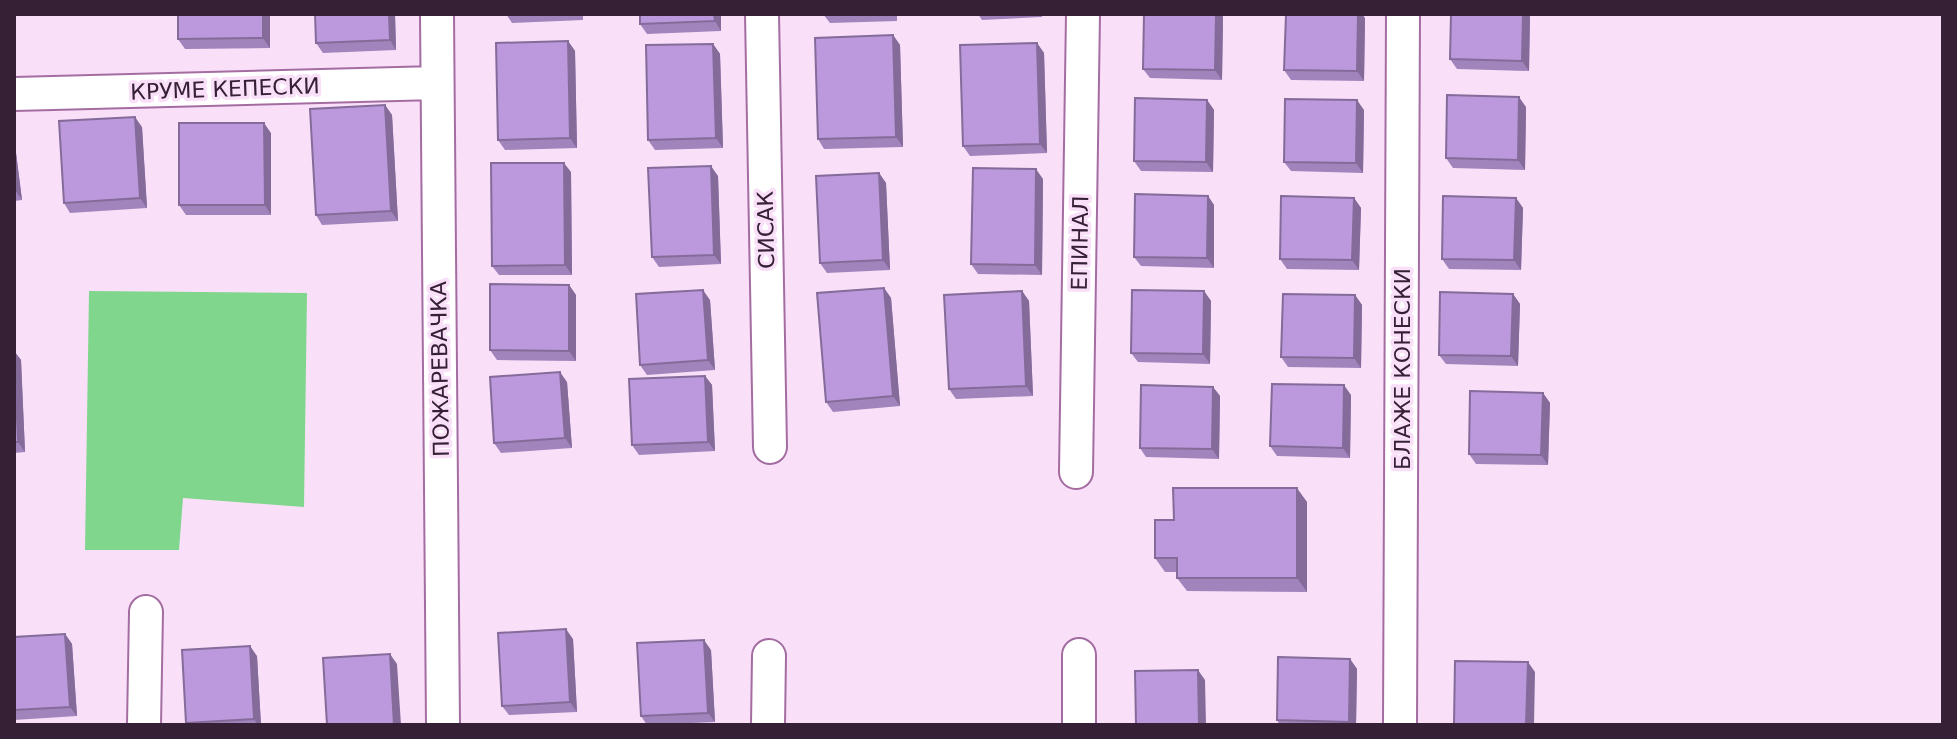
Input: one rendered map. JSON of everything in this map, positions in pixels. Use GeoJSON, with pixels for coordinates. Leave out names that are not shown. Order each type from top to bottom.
{"type":"FeatureCollection","features":[{"type":"Feature","properties":{"kind":"street","name":"ПОЖАРЕВАЧКА"},"geometry":{"type":"LineString","coordinates":[[437,14],[443,725]]}},
{"type":"Feature","properties":{"kind":"street","name":"СИСАК"},"geometry":{"type":"LineString","coordinates":[[762,14],[770,447]]}},
{"type":"Feature","properties":{"kind":"street","name":"ЕПИНАЛ"},"geometry":{"type":"LineString","coordinates":[[1076,472],[1083,14]]}},
{"type":"Feature","properties":{"kind":"street","name":"БЛАЖЕ КОНЕСКИ"},"geometry":{"type":"LineString","coordinates":[[1400,725],[1403,14]]}},
{"type":"Feature","properties":{"kind":"street","name":"КРУМЕ КЕПЕСКИ"},"geometry":{"type":"LineString","coordinates":[[14,94],[436,83]]}},
{"type":"Feature","properties":{"kind":"street"},"geometry":{"type":"LineString","coordinates":[[144,725],[146,612]]}},
{"type":"Feature","properties":{"kind":"street"},"geometry":{"type":"LineString","coordinates":[[1079,655],[1079,725]]}},
{"type":"Feature","properties":{"kind":"street"},"geometry":{"type":"LineString","coordinates":[[768,725],[769,656]]}},
{"type":"Feature","properties":{"kind":"green space"},"geometry":{"type":"Polygon","coordinates":[[[89,291],[307,293],[304,507],[183,498],[179,550],[85,550],[89,291]]]}},
{"type":"Feature","properties":{"kind":"building"},"geometry":{"type":"Polygon","coordinates":[[[178,14],[263,14],[263,38],[178,39],[178,14]]]}},
{"type":"Feature","properties":{"kind":"building"},"geometry":{"type":"Polygon","coordinates":[[[315,14],[389,14],[390,40],[316,43],[315,14]]]}},
{"type":"Feature","properties":{"kind":"building"},"geometry":{"type":"Polygon","coordinates":[[[640,14],[714,14],[715,21],[640,24],[640,14]]]}},
{"type":"Feature","properties":{"kind":"building"},"geometry":{"type":"Polygon","coordinates":[[[1144,14],[1216,14],[1215,70],[1143,69],[1144,14]]]}},
{"type":"Feature","properties":{"kind":"building"},"geometry":{"type":"Polygon","coordinates":[[[1286,14],[1358,14],[1357,71],[1284,70],[1286,14]]]}},
{"type":"Feature","properties":{"kind":"building"},"geometry":{"type":"Polygon","coordinates":[[[1451,14],[1523,14],[1522,61],[1450,59],[1451,14]]]}},
{"type":"Feature","properties":{"kind":"building"},"geometry":{"type":"Polygon","coordinates":[[[893,35],[896,137],[818,139],[815,38],[893,35]]]}},
{"type":"Feature","properties":{"kind":"building"},"geometry":{"type":"Polygon","coordinates":[[[568,41],[570,138],[498,140],[496,43],[568,41]]]}},
{"type":"Feature","properties":{"kind":"building"},"geometry":{"type":"Polygon","coordinates":[[[1037,43],[1040,144],[963,146],[960,45],[1037,43]]]}},
{"type":"Feature","properties":{"kind":"building"},"geometry":{"type":"Polygon","coordinates":[[[713,44],[716,138],[648,140],[646,45],[713,44]]]}},
{"type":"Feature","properties":{"kind":"building"},"geometry":{"type":"Polygon","coordinates":[[[1447,95],[1519,97],[1518,160],[1446,158],[1447,95]]]}},
{"type":"Feature","properties":{"kind":"building"},"geometry":{"type":"Polygon","coordinates":[[[1135,98],[1207,100],[1206,162],[1134,161],[1135,98]]]}},
{"type":"Feature","properties":{"kind":"building"},"geometry":{"type":"Polygon","coordinates":[[[1285,99],[1357,100],[1356,163],[1284,162],[1285,99]]]}},
{"type":"Feature","properties":{"kind":"building"},"geometry":{"type":"Polygon","coordinates":[[[385,105],[391,211],[316,215],[310,109],[385,105]]]}},
{"type":"Feature","properties":{"kind":"building"},"geometry":{"type":"Polygon","coordinates":[[[135,117],[140,198],[64,203],[59,121],[135,117]]]}},
{"type":"Feature","properties":{"kind":"building"},"geometry":{"type":"Polygon","coordinates":[[[179,123],[264,123],[265,205],[179,205],[179,123]]]}},
{"type":"Feature","properties":{"kind":"building"},"geometry":{"type":"Polygon","coordinates":[[[491,163],[564,163],[565,265],[492,266],[491,163]]]}},
{"type":"Feature","properties":{"kind":"building"},"geometry":{"type":"Polygon","coordinates":[[[711,166],[714,255],[652,257],[648,168],[711,166]]]}},
{"type":"Feature","properties":{"kind":"building"},"geometry":{"type":"Polygon","coordinates":[[[973,168],[1036,169],[1035,265],[971,264],[973,168]]]}},
{"type":"Feature","properties":{"kind":"building"},"geometry":{"type":"Polygon","coordinates":[[[879,173],[883,260],[820,263],[816,176],[879,173]]]}},
{"type":"Feature","properties":{"kind":"building"},"geometry":{"type":"Polygon","coordinates":[[[1135,194],[1208,196],[1207,258],[1134,257],[1135,194]]]}},
{"type":"Feature","properties":{"kind":"building"},"geometry":{"type":"Polygon","coordinates":[[[1281,196],[1354,198],[1352,260],[1280,259],[1281,196]]]}},
{"type":"Feature","properties":{"kind":"building"},"geometry":{"type":"Polygon","coordinates":[[[1443,196],[1516,198],[1514,260],[1442,259],[1443,196]]]}},
{"type":"Feature","properties":{"kind":"building"},"geometry":{"type":"Polygon","coordinates":[[[490,284],[569,285],[569,351],[490,350],[490,284]]]}},
{"type":"Feature","properties":{"kind":"building"},"geometry":{"type":"Polygon","coordinates":[[[884,288],[893,396],[826,402],[817,293],[884,288]]]}},
{"type":"Feature","properties":{"kind":"building"},"geometry":{"type":"Polygon","coordinates":[[[703,290],[708,360],[640,365],[636,294],[703,290]]]}},
{"type":"Feature","properties":{"kind":"building"},"geometry":{"type":"Polygon","coordinates":[[[1132,290],[1204,291],[1203,354],[1131,353],[1132,290]]]}},
{"type":"Feature","properties":{"kind":"building"},"geometry":{"type":"Polygon","coordinates":[[[1022,291],[1026,386],[949,389],[944,295],[1022,291]]]}},
{"type":"Feature","properties":{"kind":"building"},"geometry":{"type":"Polygon","coordinates":[[[1440,292],[1513,294],[1511,356],[1439,355],[1440,292]]]}},
{"type":"Feature","properties":{"kind":"building"},"geometry":{"type":"Polygon","coordinates":[[[1283,294],[1355,295],[1354,358],[1281,357],[1283,294]]]}},
{"type":"Feature","properties":{"kind":"building"},"geometry":{"type":"Polygon","coordinates":[[[14,351],[18,442],[14,442],[14,351]]]}},
{"type":"Feature","properties":{"kind":"building"},"geometry":{"type":"Polygon","coordinates":[[[560,372],[565,438],[494,443],[490,377],[560,372]]]}},
{"type":"Feature","properties":{"kind":"building"},"geometry":{"type":"Polygon","coordinates":[[[705,376],[708,442],[632,445],[629,379],[705,376]]]}},
{"type":"Feature","properties":{"kind":"building"},"geometry":{"type":"Polygon","coordinates":[[[1272,384],[1344,385],[1343,448],[1270,446],[1272,384]]]}},
{"type":"Feature","properties":{"kind":"building"},"geometry":{"type":"Polygon","coordinates":[[[1141,385],[1213,387],[1212,449],[1140,448],[1141,385]]]}},
{"type":"Feature","properties":{"kind":"building"},"geometry":{"type":"Polygon","coordinates":[[[1470,391],[1543,393],[1541,455],[1469,454],[1470,391]]]}},
{"type":"Feature","properties":{"kind":"building"},"geometry":{"type":"Polygon","coordinates":[[[1173,488],[1297,488],[1297,578],[1177,578],[1177,558],[1155,558],[1155,520],[1174,520],[1173,488]]]}},
{"type":"Feature","properties":{"kind":"building"},"geometry":{"type":"Polygon","coordinates":[[[566,629],[570,702],[502,706],[498,633],[566,629]]]}},
{"type":"Feature","properties":{"kind":"building"},"geometry":{"type":"Polygon","coordinates":[[[65,634],[70,707],[14,710],[14,637],[65,634]]]}},
{"type":"Feature","properties":{"kind":"building"},"geometry":{"type":"Polygon","coordinates":[[[704,640],[708,713],[641,716],[637,643],[704,640]]]}},
{"type":"Feature","properties":{"kind":"building"},"geometry":{"type":"Polygon","coordinates":[[[250,646],[254,719],[186,723],[182,650],[250,646]]]}},
{"type":"Feature","properties":{"kind":"building"},"geometry":{"type":"Polygon","coordinates":[[[390,654],[394,725],[327,725],[323,658],[390,654]]]}},
{"type":"Feature","properties":{"kind":"building"},"geometry":{"type":"Polygon","coordinates":[[[1278,657],[1350,659],[1349,722],[1277,720],[1278,657]]]}},
{"type":"Feature","properties":{"kind":"building"},"geometry":{"type":"Polygon","coordinates":[[[1455,661],[1528,662],[1526,725],[1454,724],[1455,661]]]}},
{"type":"Feature","properties":{"kind":"building"},"geometry":{"type":"Polygon","coordinates":[[[1198,670],[1199,725],[1136,725],[1135,671],[1198,670]]]}}]}
